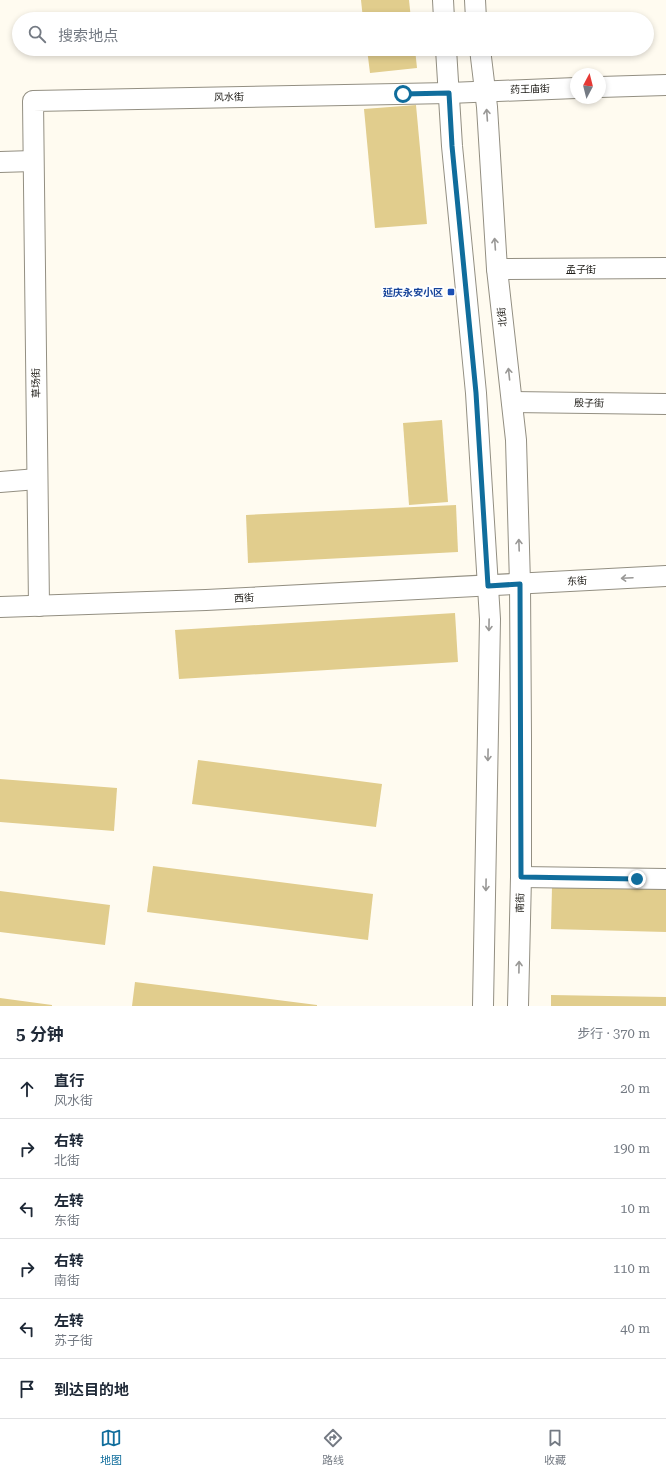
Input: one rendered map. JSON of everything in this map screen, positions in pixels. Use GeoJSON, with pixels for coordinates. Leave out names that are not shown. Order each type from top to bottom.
{"type":"FeatureCollection","features":[{"type":"Feature","properties":{"kind":"street"},"geometry":{"type":"LineString","coordinates":[[443,0],[444,12]]}},
{"type":"Feature","properties":{"kind":"street"},"geometry":{"type":"LineString","coordinates":[[475,0],[476,12]]}},
{"type":"Feature","properties":{"kind":"street"},"geometry":{"type":"LineString","coordinates":[[446,56],[453,154],[476,393],[490,619],[483,1006]]}},
{"type":"Feature","properties":{"kind":"street","name":"北街"},"geometry":{"type":"LineString","coordinates":[[481,56],[485,91],[497,269],[516,440],[520,584]]}},
{"type":"Feature","properties":{"kind":"street"},"geometry":{"type":"LineString","coordinates":[[606,87],[666,85]]}},
{"type":"Feature","properties":{"kind":"street","name":"药王庙街"},"geometry":{"type":"LineString","coordinates":[[485,91],[570,88]]}},
{"type":"Feature","properties":{"kind":"street","name":"风水街"},"geometry":{"type":"LineString","coordinates":[[34,160],[33,101],[449,93],[485,91]]}},
{"type":"Feature","properties":{"kind":"street"},"geometry":{"type":"LineString","coordinates":[[0,162],[34,160]]}},
{"type":"Feature","properties":{"kind":"street","name":"草场街"},"geometry":{"type":"LineString","coordinates":[[34,160],[39,606]]}},
{"type":"Feature","properties":{"kind":"street","name":"孟子街"},"geometry":{"type":"LineString","coordinates":[[497,269],[666,268]]}},
{"type":"Feature","properties":{"kind":"street","name":"殷子街"},"geometry":{"type":"LineString","coordinates":[[512,402],[666,404]]}},
{"type":"Feature","properties":{"kind":"street"},"geometry":{"type":"LineString","coordinates":[[0,482],[37,479]]}},
{"type":"Feature","properties":{"kind":"street","name":"东街"},"geometry":{"type":"LineString","coordinates":[[488,586],[666,576]]}},
{"type":"Feature","properties":{"kind":"street","name":"南街"},"geometry":{"type":"LineString","coordinates":[[518,1006],[521,877],[520,584]]}},
{"type":"Feature","properties":{"kind":"street","name":"西街"},"geometry":{"type":"LineString","coordinates":[[0,608],[206,600],[488,586]]}},
{"type":"Feature","properties":{"kind":"street"},"geometry":{"type":"LineString","coordinates":[[521,877],[666,879]]}},
{"type":"Feature","properties":{"kind":"building"},"geometry":{"type":"Polygon","coordinates":[[[361,0],[409,0],[410,12],[362,12],[361,0]]]}},
{"type":"Feature","properties":{"kind":"building"},"geometry":{"type":"Polygon","coordinates":[[[368,56],[416,56],[417,68],[370,73],[368,56]]]}},
{"type":"Feature","properties":{"kind":"building"},"geometry":{"type":"Polygon","coordinates":[[[416,105],[427,224],[375,228],[364,109],[416,105]]]}},
{"type":"Feature","properties":{"kind":"building"},"geometry":{"type":"Polygon","coordinates":[[[442,420],[448,502],[409,505],[403,423],[442,420]]]}},
{"type":"Feature","properties":{"kind":"building"},"geometry":{"type":"Polygon","coordinates":[[[456,505],[458,552],[248,563],[246,515],[456,505]]]}},
{"type":"Feature","properties":{"kind":"building"},"geometry":{"type":"Polygon","coordinates":[[[455,613],[458,662],[179,679],[175,630],[455,613]]]}},
{"type":"Feature","properties":{"kind":"building"},"geometry":{"type":"Polygon","coordinates":[[[198,760],[382,784],[376,827],[192,804],[198,760]]]}},
{"type":"Feature","properties":{"kind":"building"},"geometry":{"type":"Polygon","coordinates":[[[0,779],[117,788],[114,831],[0,822],[0,779]]]}},
{"type":"Feature","properties":{"kind":"building"},"geometry":{"type":"Polygon","coordinates":[[[153,866],[373,894],[368,940],[147,912],[153,866]]]}},
{"type":"Feature","properties":{"kind":"building"},"geometry":{"type":"Polygon","coordinates":[[[552,887],[666,889],[666,932],[551,929],[552,887]]]}},
{"type":"Feature","properties":{"kind":"building"},"geometry":{"type":"Polygon","coordinates":[[[0,891],[110,905],[105,945],[0,932],[0,891]]]}},
{"type":"Feature","properties":{"kind":"building"},"geometry":{"type":"Polygon","coordinates":[[[135,982],[317,1005],[317,1006],[132,1006],[135,982]]]}},
{"type":"Feature","properties":{"kind":"building"},"geometry":{"type":"Polygon","coordinates":[[[551,995],[666,997],[666,1006],[551,1006],[551,995]]]}},
{"type":"Feature","properties":{"kind":"building"},"geometry":{"type":"Polygon","coordinates":[[[0,998],[52,1005],[52,1006],[0,1006],[0,998]]]}},
{"type":"Feature","properties":{"kind":"place","name":"延庆永安小区"},"geometry":{"type":"Point","coordinates":[451,292]}},
{"type":"Feature","properties":{"kind":"route"},"geometry":{"type":"LineString","coordinates":[[403,94],[449,93],[452,146],[476,393],[488,586],[520,584],[521,877],[637,879]]}}]}
